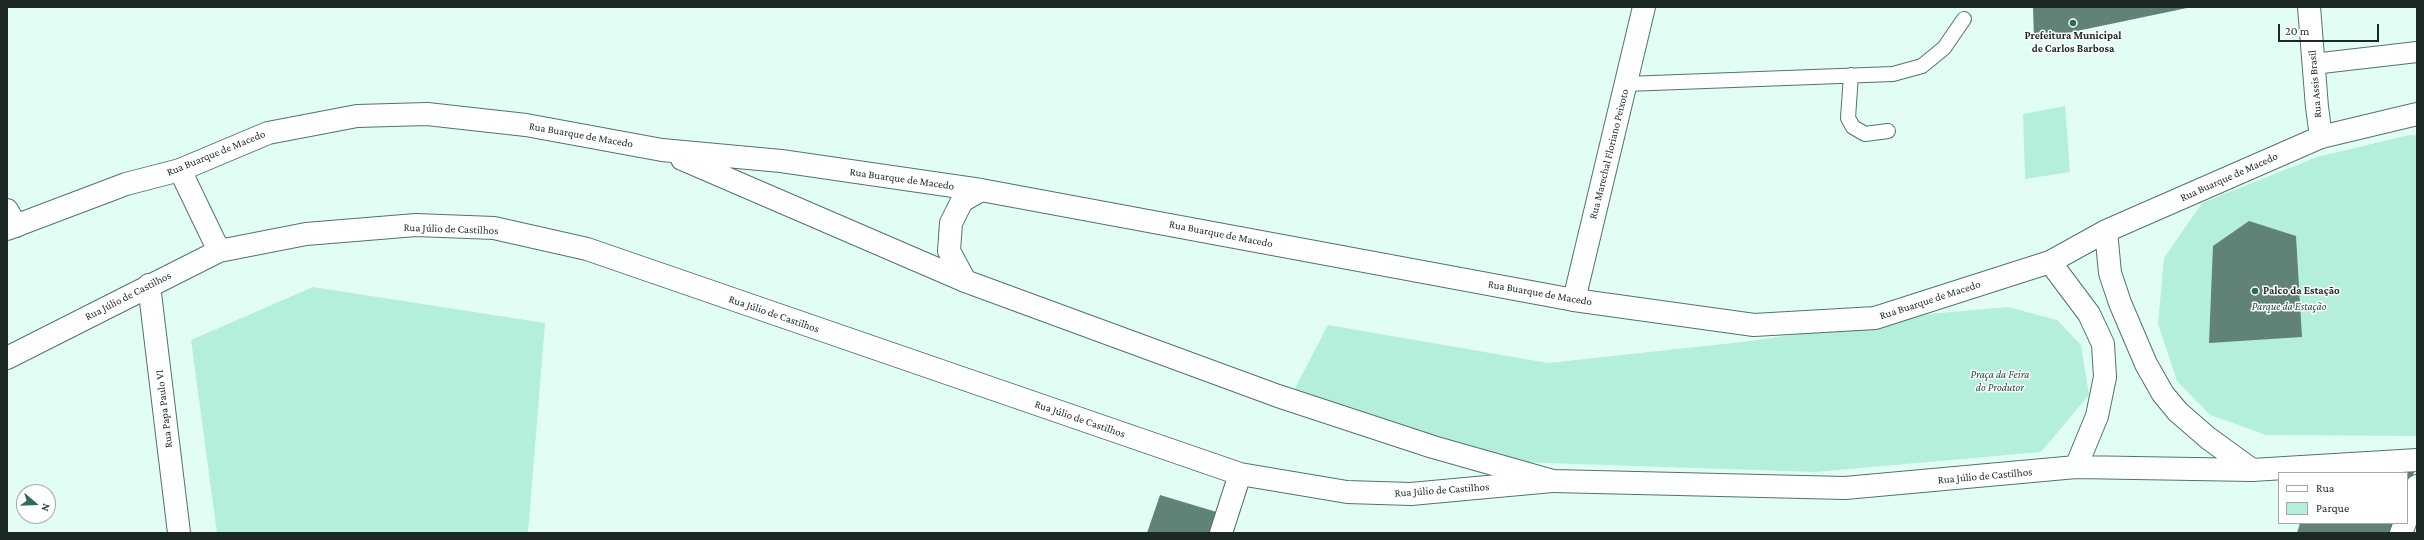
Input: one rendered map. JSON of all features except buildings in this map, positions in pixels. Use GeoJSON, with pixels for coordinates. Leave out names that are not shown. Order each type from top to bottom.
{"type":"FeatureCollection","features":[{"type":"Feature","properties":{"kind":"main road","name":"Rua Marechal Floriano Peixoto"},"geometry":{"type":"LineString","coordinates":[[1574,300],[1644,7]]}},
{"type":"Feature","properties":{"kind":"main road","name":"Rua Assis Brasil"},"geometry":{"type":"LineString","coordinates":[[2309,7],[2313,64],[2321,137]]}},
{"type":"Feature","properties":{"kind":"main road","name":"Rua Buarque de Macedo"},"geometry":{"type":"LineString","coordinates":[[10,222],[126,184],[180,170],[268,133],[356,116],[427,114],[496,122],[662,150],[781,162],[981,190],[1574,300],[1754,325],[1874,318],[2050,262],[2106,231],[2321,137],[2417,114]]}},
{"type":"Feature","properties":{"kind":"main road","name":"Rua Júlio de Castilhos"},"geometry":{"type":"LineString","coordinates":[[662,150],[965,281],[1286,399],[1433,447],[1553,481]]}},
{"type":"Feature","properties":{"kind":"main road"},"geometry":{"type":"LineString","coordinates":[[180,170],[219,251]]}},
{"type":"Feature","properties":{"kind":"main road"},"geometry":{"type":"LineString","coordinates":[[965,281],[949,250],[951,223],[962,201],[981,190]]}},
{"type":"Feature","properties":{"kind":"main road","name":"Rua Júlio de Castilhos"},"geometry":{"type":"LineString","coordinates":[[7,358],[219,251],[306,234],[408,226],[494,228],[587,250],[1240,474],[1354,492],[1411,494],[1553,481],[1845,488],[2076,467],[2252,470],[2417,460]]}},
{"type":"Feature","properties":{"kind":"main road"},"geometry":{"type":"LineString","coordinates":[[2106,231],[2110,273],[2120,303],[2146,364],[2163,394],[2178,412],[2208,438],[2252,470]]}},
{"type":"Feature","properties":{"kind":"main road"},"geometry":{"type":"LineString","coordinates":[[2050,262],[2089,314],[2103,344],[2105,377],[2097,416],[2076,467]]}},
{"type":"Feature","properties":{"kind":"main road","name":"Rua Papa Paulo VI"},"geometry":{"type":"LineString","coordinates":[[149,285],[179,533]]}},
{"type":"Feature","properties":{"kind":"main road"},"geometry":{"type":"LineString","coordinates":[[1221,533],[1240,474]]}},
{"type":"Feature","properties":{"kind":"main road"},"geometry":{"type":"LineString","coordinates":[[2408,513],[2417,486]]}},
{"type":"Feature","properties":{"kind":"street"},"geometry":{"type":"LineString","coordinates":[[2313,64],[2417,52]]}},
{"type":"Feature","properties":{"kind":"lane"},"geometry":{"type":"LineString","coordinates":[[1626,84],[1893,74],[1922,66],[1944,48],[1964,19]]}},
{"type":"Feature","properties":{"kind":"lane"},"geometry":{"type":"LineString","coordinates":[[1850,75],[1848,118],[1853,127],[1865,134],[1888,131]]}},
{"type":"Feature","properties":{"kind":"green space"},"geometry":{"type":"Polygon","coordinates":[[[2065,106],[2070,172],[2025,179],[2023,114],[2065,106]]]}},
{"type":"Feature","properties":{"kind":"green space","name":"Parque da Estação"},"geometry":{"type":"Polygon","coordinates":[[[2409,135],[2417,135],[2417,436],[2266,435],[2210,415],[2177,381],[2158,324],[2164,258],[2202,203],[2317,157],[2409,135]]]}},
{"type":"Feature","properties":{"kind":"green space"},"geometry":{"type":"Polygon","coordinates":[[[313,287],[545,323],[528,533],[217,533],[191,340],[313,287]]]}},
{"type":"Feature","properties":{"kind":"green space","name":"Praça da Feira do Produtor"},"geometry":{"type":"Polygon","coordinates":[[[2008,307],[2057,320],[2081,345],[2089,395],[2041,452],[1816,472],[1516,462],[1294,390],[1328,325],[1548,363],[1751,341],[1929,314],[2008,307]]]}},
{"type":"Feature","properties":{"kind":"place","name":"Prefeitura Municipal de Carlos Barbosa"},"geometry":{"type":"Point","coordinates":[2073,23]}},
{"type":"Feature","properties":{"kind":"place","name":"Palco da Estação"},"geometry":{"type":"Point","coordinates":[2255,291]}}]}
